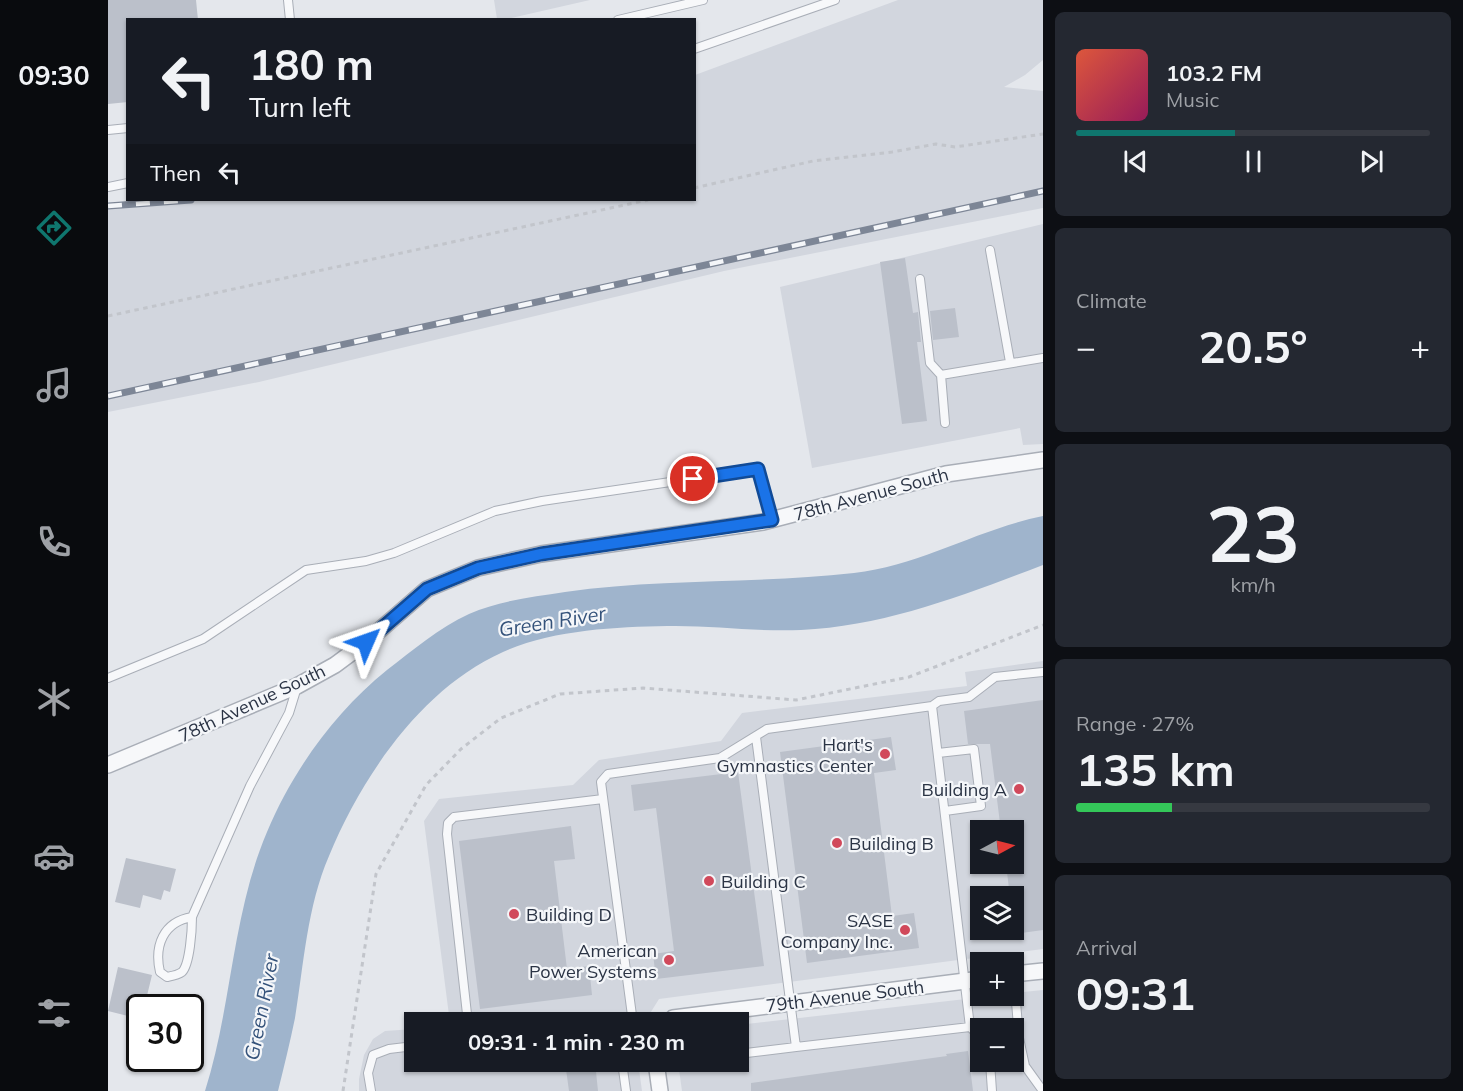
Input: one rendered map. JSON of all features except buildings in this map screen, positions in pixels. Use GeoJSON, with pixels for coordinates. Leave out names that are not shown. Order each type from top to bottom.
{"type":"FeatureCollection","features":[{"type":"Feature","properties":{"kind":"street","name":"78th Avenue South"},"geometry":{"type":"LineString","coordinates":[[108,765],[297,686],[334,665],[366,642],[427,589],[449,578],[498,563],[541,554],[772,520],[946,474],[1043,460]]}},
{"type":"Feature","properties":{"kind":"street"},"geometry":{"type":"LineString","coordinates":[[1024,974],[1043,971]]}},
{"type":"Feature","properties":{"kind":"street","name":"79th Avenue South"},"geometry":{"type":"LineString","coordinates":[[730,1012],[970,979]]}},
{"type":"Feature","properties":{"kind":"street"},"geometry":{"type":"LineString","coordinates":[[657,1072],[660,1091]]}},
{"type":"Feature","properties":{"kind":"lane"},"geometry":{"type":"LineString","coordinates":[[288,0],[290,18]]}},
{"type":"Feature","properties":{"kind":"lane"},"geometry":{"type":"LineString","coordinates":[[626,18],[703,0]]}},
{"type":"Feature","properties":{"kind":"lane"},"geometry":{"type":"LineString","coordinates":[[696,48],[836,0]]}},
{"type":"Feature","properties":{"kind":"lane"},"geometry":{"type":"LineString","coordinates":[[108,130],[126,128]]}},
{"type":"Feature","properties":{"kind":"lane"},"geometry":{"type":"LineString","coordinates":[[108,187],[126,183]]}},
{"type":"Feature","properties":{"kind":"lane"},"geometry":{"type":"LineString","coordinates":[[990,250],[1010,362]]}},
{"type":"Feature","properties":{"kind":"lane"},"geometry":{"type":"LineString","coordinates":[[920,279],[930,363],[941,375],[945,423]]}},
{"type":"Feature","properties":{"kind":"lane"},"geometry":{"type":"LineString","coordinates":[[941,375],[1043,358]]}},
{"type":"Feature","properties":{"kind":"lane"},"geometry":{"type":"LineString","coordinates":[[108,678],[202,639],[306,570],[366,561],[394,554],[495,510],[758,469],[772,520]]}},
{"type":"Feature","properties":{"kind":"lane"},"geometry":{"type":"LineString","coordinates":[[630,1012],[601,782],[608,774],[720,758],[767,729],[932,706],[939,701],[969,697],[995,677],[1043,672]]}},
{"type":"Feature","properties":{"kind":"lane"},"geometry":{"type":"LineString","coordinates":[[192,917],[181,919],[163,934],[157,958],[160,972],[167,977],[181,972],[186,966],[192,934],[192,917],[250,786],[289,713],[297,686]]}},
{"type":"Feature","properties":{"kind":"lane"},"geometry":{"type":"LineString","coordinates":[[932,706],[945,812],[970,961]]}},
{"type":"Feature","properties":{"kind":"lane"},"geometry":{"type":"LineString","coordinates":[[756,736],[796,1047]]}},
{"type":"Feature","properties":{"kind":"lane"},"geometry":{"type":"LineString","coordinates":[[938,753],[974,749],[981,806],[945,812]]}},
{"type":"Feature","properties":{"kind":"lane"},"geometry":{"type":"LineString","coordinates":[[467,1012],[447,834],[448,823],[453,817],[603,799]]}},
{"type":"Feature","properties":{"kind":"lane"},"geometry":{"type":"LineString","coordinates":[[1016,1006],[1019,1038],[1025,1066],[1043,1091]]}},
{"type":"Feature","properties":{"kind":"lane"},"geometry":{"type":"LineString","coordinates":[[749,1053],[970,1027]]}},
{"type":"Feature","properties":{"kind":"lane"},"geometry":{"type":"LineString","coordinates":[[371,1091],[368,1073],[373,1055],[389,1049],[404,1047]]}},
{"type":"Feature","properties":{"kind":"lane"},"geometry":{"type":"LineString","coordinates":[[623,1072],[626,1091]]}},
{"type":"Feature","properties":{"kind":"lane"},"geometry":{"type":"LineString","coordinates":[[991,1072],[992,1091]]}},
{"type":"Feature","properties":{"kind":"path"},"geometry":{"type":"LineString","coordinates":[[696,188],[813,161],[892,152],[936,144],[955,147],[1043,134]]}},
{"type":"Feature","properties":{"kind":"path"},"geometry":{"type":"LineString","coordinates":[[108,316],[643,201]]}},
{"type":"Feature","properties":{"kind":"shaded area"},"geometry":{"type":"Polygon","coordinates":[[[494,0],[590,0],[512,18],[497,18],[494,0]]]}},
{"type":"Feature","properties":{"kind":"shaded area"},"geometry":{"type":"Polygon","coordinates":[[[898,0],[1043,0],[1043,60],[1025,75],[1004,87],[1043,91],[1043,208],[724,271],[259,382],[108,412],[108,208],[135,201],[696,201],[696,75],[898,0]]]}},
{"type":"Feature","properties":{"kind":"shaded area"},"geometry":{"type":"Polygon","coordinates":[[[1043,224],[1043,444],[1023,445],[1020,428],[812,468],[780,287],[1043,224]]]}},
{"type":"Feature","properties":{"kind":"shaded area"},"geometry":{"type":"Polygon","coordinates":[[[1043,661],[1043,949],[1020,952],[970,952],[970,959],[659,999],[651,1012],[449,1012],[424,821],[439,799],[573,785],[599,760],[721,741],[742,713],[967,686],[965,672],[1043,661]]]}},
{"type":"Feature","properties":{"kind":"shaded area"},"geometry":{"type":"Polygon","coordinates":[[[1043,990],[1043,1091],[682,1091],[679,1072],[749,1072],[749,1024],[970,999],[970,1006],[1024,1006],[1024,992],[1043,990]]]}},
{"type":"Feature","properties":{"kind":"shaded area"},"geometry":{"type":"Polygon","coordinates":[[[404,1030],[404,1072],[639,1072],[642,1091],[359,1091],[364,1055],[373,1039],[385,1031],[404,1030]]]}},
{"type":"Feature","properties":{"kind":"water","name":"Green River"},"geometry":{"type":"Polygon","coordinates":[[[1043,516],[1043,565],[954,598],[894,616],[801,630],[667,626],[584,631],[562,634],[522,645],[503,652],[474,668],[446,688],[421,711],[398,738],[359,795],[329,856],[311,915],[295,1018],[278,1091],[205,1091],[221,1026],[246,895],[255,863],[277,809],[289,786],[333,723],[368,686],[416,647],[469,614],[515,600],[565,592],[637,585],[782,579],[854,573],[903,563],[995,529],[1043,516]]]}},
{"type":"Feature","properties":{"kind":"railway"},"geometry":{"type":"LineString","coordinates":[[108,396],[1043,191]]}},
{"type":"Feature","properties":{"kind":"railway"},"geometry":{"type":"LineString","coordinates":[[108,206],[177,201]]}},
{"type":"Feature","properties":{"kind":"place","name":"Hart's Gymnastics Center"},"geometry":{"type":"Point","coordinates":[885,754]}},
{"type":"Feature","properties":{"kind":"place","name":"Building A"},"geometry":{"type":"Point","coordinates":[1019,789]}},
{"type":"Feature","properties":{"kind":"place","name":"Building B"},"geometry":{"type":"Point","coordinates":[837,843]}},
{"type":"Feature","properties":{"kind":"place","name":"Building C"},"geometry":{"type":"Point","coordinates":[709,881]}},
{"type":"Feature","properties":{"kind":"place","name":"Building D"},"geometry":{"type":"Point","coordinates":[514,914]}},
{"type":"Feature","properties":{"kind":"place","name":"SASE Company Inc."},"geometry":{"type":"Point","coordinates":[905,930]}},
{"type":"Feature","properties":{"kind":"place","name":"American Power Systems"},"geometry":{"type":"Point","coordinates":[669,960]}},
{"type":"Feature","properties":{"kind":"route"},"geometry":{"type":"LineString","coordinates":[[366,642],[427,589],[478,568],[541,554],[772,520],[758,469],[693,479]]}}]}
